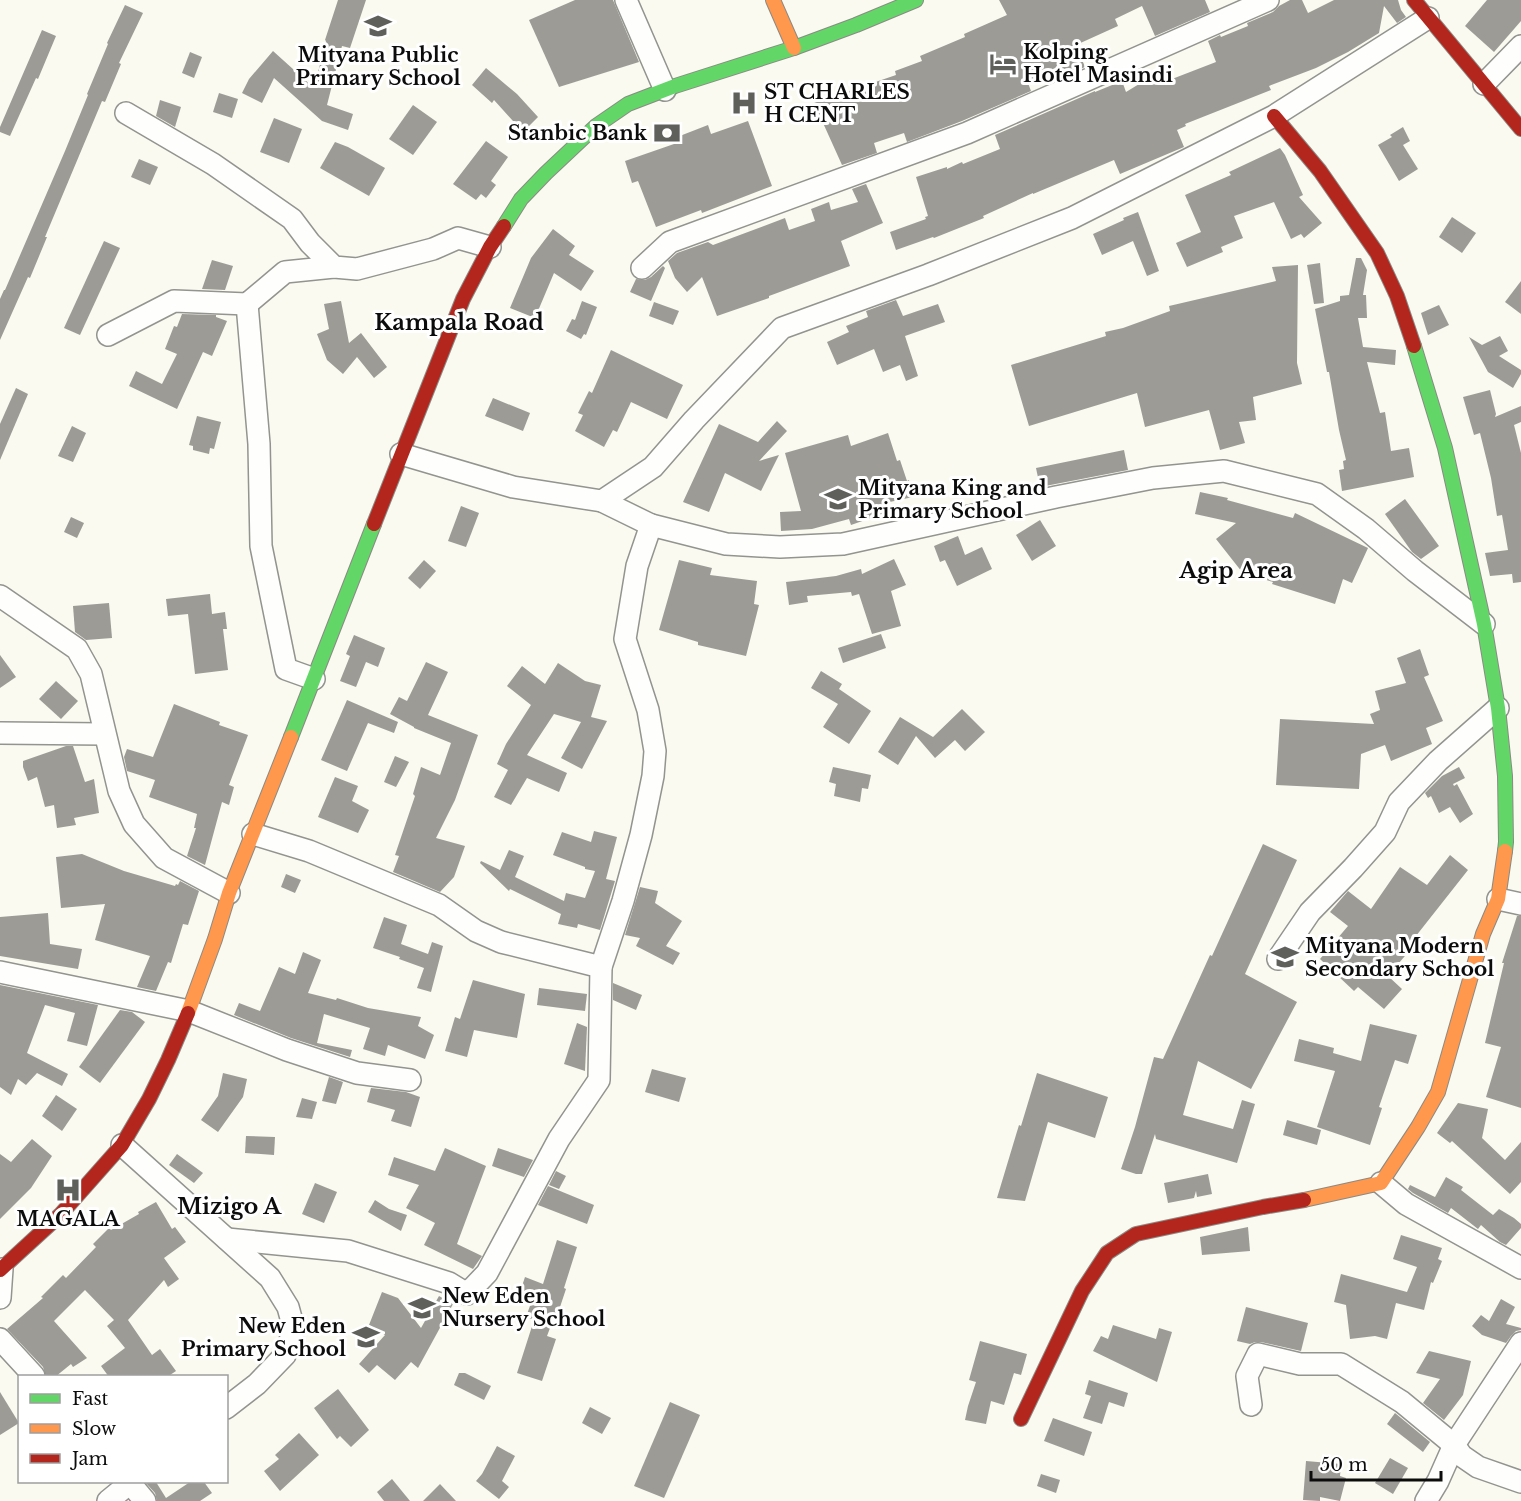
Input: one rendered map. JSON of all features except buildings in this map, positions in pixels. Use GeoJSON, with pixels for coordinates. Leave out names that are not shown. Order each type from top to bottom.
{"type":"FeatureCollection","features":[{"type":"Feature","properties":{"kind":"street"},"geometry":{"type":"LineString","coordinates":[[626,0],[665,90]]}},
{"type":"Feature","properties":{"kind":"street"},"geometry":{"type":"LineString","coordinates":[[773,0],[794,48]]}},
{"type":"Feature","properties":{"kind":"street"},"geometry":{"type":"LineString","coordinates":[[0,1298],[1,1269],[60,1215],[122,1146],[149,1100],[168,1060],[189,1011],[215,939],[228,893],[254,834],[352,578],[463,299],[490,247],[520,199],[596,126],[628,104],[794,48],[916,0]]}},
{"type":"Feature","properties":{"kind":"street"},"geometry":{"type":"LineString","coordinates":[[642,268],[670,242],[967,133],[1268,0]]}},
{"type":"Feature","properties":{"kind":"street"},"geometry":{"type":"LineString","coordinates":[[1414,0],[1521,129]]}},
{"type":"Feature","properties":{"kind":"street"},"geometry":{"type":"LineString","coordinates":[[602,501],[653,467],[694,420],[782,328],[928,275],[1072,218],[1275,116],[1428,18]]}},
{"type":"Feature","properties":{"kind":"street"},"geometry":{"type":"LineString","coordinates":[[1484,84],[1521,46]]}},
{"type":"Feature","properties":{"kind":"street"},"geometry":{"type":"LineString","coordinates":[[126,113],[213,164],[292,219],[310,243],[334,267]]}},
{"type":"Feature","properties":{"kind":"street"},"geometry":{"type":"LineString","coordinates":[[1021,1419],[1083,1291],[1107,1253],[1136,1234],[1263,1207],[1313,1199],[1381,1183],[1438,1092],[1484,934],[1498,899],[1506,842],[1505,776],[1498,708],[1484,624],[1445,448],[1408,326],[1377,253],[1320,171],[1275,116]]}},
{"type":"Feature","properties":{"kind":"street"},"geometry":{"type":"LineString","coordinates":[[108,335],[174,301],[247,304],[285,272],[334,267],[357,269],[433,249],[458,238],[490,247]]}},
{"type":"Feature","properties":{"kind":"street"},"geometry":{"type":"LineString","coordinates":[[247,304],[259,444],[261,546],[286,669],[314,679]]}},
{"type":"Feature","properties":{"kind":"street"},"geometry":{"type":"LineString","coordinates":[[401,453],[513,488],[602,501],[651,525],[726,544],[780,547],[843,544],[1045,499],[1153,478],[1224,471],[1317,494],[1366,529],[1415,571],[1484,624]]}},
{"type":"Feature","properties":{"kind":"street"},"geometry":{"type":"LineString","coordinates":[[227,1239],[348,1251],[449,1283],[467,1294],[487,1274],[559,1139],[599,1080],[602,967],[638,846],[653,776],[655,751],[648,710],[625,639],[637,566],[651,525]]}},
{"type":"Feature","properties":{"kind":"street"},"geometry":{"type":"LineString","coordinates":[[0,596],[77,649],[91,674],[119,791],[134,824],[164,858],[228,893]]}},
{"type":"Feature","properties":{"kind":"street"},"geometry":{"type":"LineString","coordinates":[[1278,959],[1310,912],[1385,832],[1399,802],[1438,761],[1498,708]]}},
{"type":"Feature","properties":{"kind":"street"},"geometry":{"type":"LineString","coordinates":[[0,733],[104,734]]}},
{"type":"Feature","properties":{"kind":"street"},"geometry":{"type":"LineString","coordinates":[[254,834],[309,851],[439,905],[476,931],[501,942],[602,967]]}},
{"type":"Feature","properties":{"kind":"street"},"geometry":{"type":"LineString","coordinates":[[1498,899],[1521,904]]}},
{"type":"Feature","properties":{"kind":"street"},"geometry":{"type":"LineString","coordinates":[[0,972],[189,1011],[287,1050],[357,1073],[410,1080]]}},
{"type":"Feature","properties":{"kind":"street"},"geometry":{"type":"LineString","coordinates":[[122,1146],[270,1278],[288,1307],[294,1329],[285,1355],[257,1384],[228,1406]]}},
{"type":"Feature","properties":{"kind":"street"},"geometry":{"type":"LineString","coordinates":[[1381,1183],[1406,1204],[1521,1268]]}},
{"type":"Feature","properties":{"kind":"street"},"geometry":{"type":"LineString","coordinates":[[0,1339],[32,1375]]}},
{"type":"Feature","properties":{"kind":"street"},"geometry":{"type":"LineString","coordinates":[[1426,1501],[1454,1445],[1521,1343]]}},
{"type":"Feature","properties":{"kind":"street"},"geometry":{"type":"LineString","coordinates":[[1251,1405],[1247,1376],[1258,1354],[1300,1364],[1341,1364],[1402,1402],[1454,1445],[1462,1456],[1478,1467],[1521,1482]]}},
{"type":"Feature","properties":{"kind":"street"},"geometry":{"type":"LineString","coordinates":[[108,1501],[130,1483]]}},
{"type":"Feature","properties":{"kind":"street"},"geometry":{"type":"LineString","coordinates":[[132,1483],[146,1501]]}},
{"type":"Feature","properties":{"kind":"traffic: fast"},"geometry":{"type":"LineString","coordinates":[[504,226],[521,199],[546,173],[596,126],[628,104],[675,86],[794,48],[916,0]]}},
{"type":"Feature","properties":{"kind":"traffic: fast"},"geometry":{"type":"LineString","coordinates":[[1414,346],[1445,448],[1484,624],[1498,708],[1505,776],[1505,851]]}},
{"type":"Feature","properties":{"kind":"traffic: fast"},"geometry":{"type":"LineString","coordinates":[[291,737],[374,524]]}},
{"type":"Feature","properties":{"kind":"traffic: slow"},"geometry":{"type":"LineString","coordinates":[[773,0],[794,48]]}},
{"type":"Feature","properties":{"kind":"traffic: slow"},"geometry":{"type":"LineString","coordinates":[[188,1013],[229,893],[291,737]]}},
{"type":"Feature","properties":{"kind":"traffic: slow"},"geometry":{"type":"LineString","coordinates":[[1304,1200],[1381,1183],[1418,1127],[1438,1092],[1483,934],[1498,899],[1505,851]]}},
{"type":"Feature","properties":{"kind":"traffic: jam"},"geometry":{"type":"LineString","coordinates":[[1414,0],[1521,129]]}},
{"type":"Feature","properties":{"kind":"traffic: jam"},"geometry":{"type":"LineString","coordinates":[[1274,116],[1320,171],[1377,253],[1397,296],[1414,346]]}},
{"type":"Feature","properties":{"kind":"traffic: jam"},"geometry":{"type":"LineString","coordinates":[[374,524],[463,299],[490,247],[504,226]]}},
{"type":"Feature","properties":{"kind":"traffic: jam"},"geometry":{"type":"LineString","coordinates":[[0,1270],[60,1215],[122,1145],[149,1099],[188,1013]]}},
{"type":"Feature","properties":{"kind":"traffic: jam"},"geometry":{"type":"LineString","coordinates":[[1021,1419],[1082,1291],[1107,1253],[1136,1234],[1304,1200]]}},
{"type":"Feature","properties":{"kind":"place","name":"Mityana Public Primary School"},"geometry":{"type":"Point","coordinates":[378,26]}},
{"type":"Feature","properties":{"kind":"place","name":"Kolping Hotel Masindi"},"geometry":{"type":"Point","coordinates":[1003,64]}},
{"type":"Feature","properties":{"kind":"place","name":"ST CHARLES H CENT"},"geometry":{"type":"Point","coordinates":[744,103]}},
{"type":"Feature","properties":{"kind":"place","name":"Stanbic Bank"},"geometry":{"type":"Point","coordinates":[667,133]}},
{"type":"Feature","properties":{"kind":"place","name":"Mityana King and Primary School"},"geometry":{"type":"Point","coordinates":[838,499]}},
{"type":"Feature","properties":{"kind":"place","name":"Mityana Modern Secondary School"},"geometry":{"type":"Point","coordinates":[1285,957]}},
{"type":"Feature","properties":{"kind":"place","name":"MAGALA"},"geometry":{"type":"Point","coordinates":[68,1190]}},
{"type":"Feature","properties":{"kind":"place","name":"New Eden Nursery School"},"geometry":{"type":"Point","coordinates":[422,1308]}},
{"type":"Feature","properties":{"kind":"place","name":"New Eden Primary School"},"geometry":{"type":"Point","coordinates":[366,1337]}},
{"type":"Feature","properties":{"kind":"district","name":"Kampala Road"},"geometry":{"type":"Point","coordinates":[459,322]}},
{"type":"Feature","properties":{"kind":"district","name":"Agip Area"},"geometry":{"type":"Point","coordinates":[1236,570]}},
{"type":"Feature","properties":{"kind":"district","name":"Mizigo A"},"geometry":{"type":"Point","coordinates":[229,1206]}}]}
